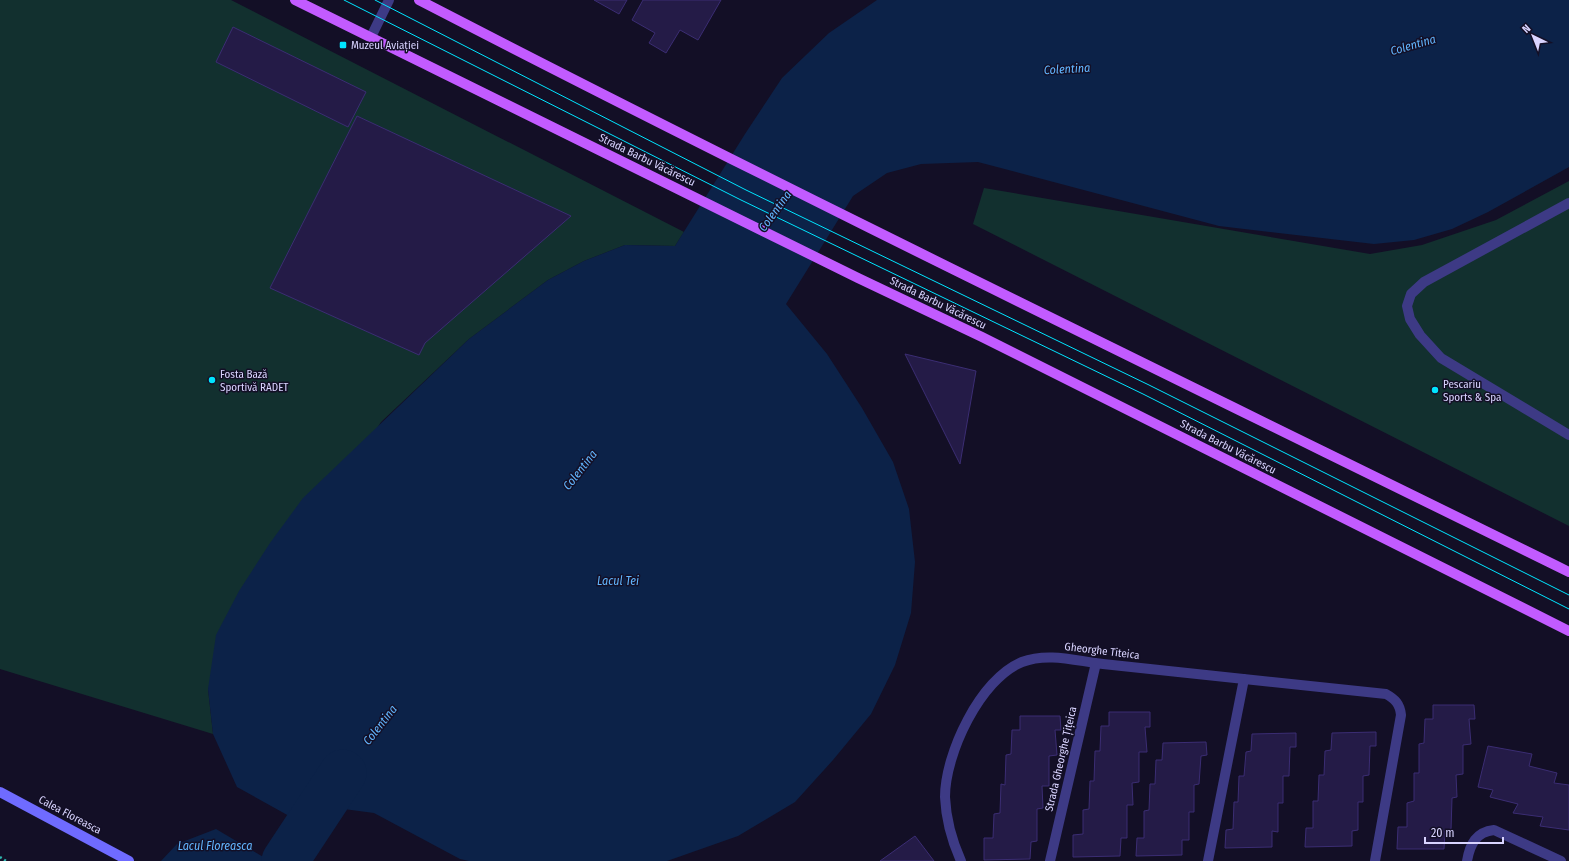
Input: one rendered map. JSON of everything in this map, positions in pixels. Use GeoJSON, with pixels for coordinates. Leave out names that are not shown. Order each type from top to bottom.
{"type":"FeatureCollection","features":[{"type":"Feature","properties":{"kind":"main road","name":"Strada Barbu Văcărescu"},"geometry":{"type":"LineString","coordinates":[[295,0],[858,278],[989,341],[1569,631]]}},
{"type":"Feature","properties":{"kind":"main road"},"geometry":{"type":"LineString","coordinates":[[419,0],[630,109],[1569,572]]}},
{"type":"Feature","properties":{"kind":"main road","name":"Calea Floreasca"},"geometry":{"type":"LineString","coordinates":[[0,792],[124,858]]}},
{"type":"Feature","properties":{"kind":"street"},"geometry":{"type":"LineString","coordinates":[[371,37],[389,0]]}},
{"type":"Feature","properties":{"kind":"street"},"geometry":{"type":"LineString","coordinates":[[1569,203],[1424,282],[1411,294],[1407,306],[1410,319],[1420,335],[1441,358],[1569,435]]}},
{"type":"Feature","properties":{"kind":"street","name":"Gheorghe Titeica"},"geometry":{"type":"LineString","coordinates":[[961,861],[953,844],[947,815],[946,780],[957,743],[970,716],[982,698],[1008,671],[1022,663],[1042,657],[1386,694],[1394,699],[1400,707],[1401,715],[1375,861]]}},
{"type":"Feature","properties":{"kind":"street","name":"Strada Gheorghe Țițeica"},"geometry":{"type":"LineString","coordinates":[[1050,861],[1096,663]]}},
{"type":"Feature","properties":{"kind":"street"},"geometry":{"type":"LineString","coordinates":[[1208,861],[1244,679]]}},
{"type":"Feature","properties":{"kind":"street"},"geometry":{"type":"LineString","coordinates":[[1467,861],[1472,842],[1486,831],[1494,830],[1561,861]]}},
{"type":"Feature","properties":{"kind":"path"},"geometry":{"type":"LineString","coordinates":[[0,857],[6,861]]}},
{"type":"Feature","properties":{"kind":"green space","name":"Fosta Bază Sportivă RADET"},"geometry":{"type":"Polygon","coordinates":[[[0,0],[231,0],[684,232],[675,246],[625,245],[584,261],[548,280],[469,339],[381,422],[208,689],[213,734],[0,669],[0,0]]]}},
{"type":"Feature","properties":{"kind":"green space","name":"Pescariu Sports & Spa"},"geometry":{"type":"Polygon","coordinates":[[[1569,181],[1569,526],[973,224],[984,188],[1370,254],[1422,245],[1496,220],[1569,181]]]}},
{"type":"Feature","properties":{"kind":"water","name":"Lacul Tei"},"geometry":{"type":"Polygon","coordinates":[[[877,0],[1569,0],[1569,167],[1488,212],[1452,229],[1414,240],[1374,244],[1219,226],[978,162],[921,164],[887,173],[853,196],[786,304],[827,354],[862,408],[893,462],[909,509],[915,562],[911,613],[895,665],[871,714],[833,760],[795,802],[738,836],[667,861],[469,861],[460,859],[374,813],[344,809],[327,837],[237,787],[213,734],[208,689],[216,635],[239,591],[270,543],[303,498],[469,339],[548,280],[584,261],[625,245],[675,246],[782,78],[829,33],[877,0]]]}},
{"type":"Feature","properties":{"kind":"water","name":"Lacul Floreasca"},"geometry":{"type":"Polygon","coordinates":[[[216,829],[270,861],[161,861],[177,844],[216,829]]]}},
{"type":"Feature","properties":{"kind":"building"},"geometry":{"type":"Polygon","coordinates":[[[594,0],[627,0],[619,14],[594,0]]]}},
{"type":"Feature","properties":{"kind":"building"},"geometry":{"type":"Polygon","coordinates":[[[643,0],[721,0],[698,40],[680,30],[666,53],[649,43],[655,33],[632,20],[643,0]]]}},
{"type":"Feature","properties":{"kind":"building"},"geometry":{"type":"Polygon","coordinates":[[[233,27],[366,92],[348,127],[216,62],[233,27]]]}},
{"type":"Feature","properties":{"kind":"building"},"geometry":{"type":"Polygon","coordinates":[[[357,116],[571,216],[425,343],[419,355],[270,288],[357,116]]]}},
{"type":"Feature","properties":{"kind":"building"},"geometry":{"type":"Polygon","coordinates":[[[905,354],[976,371],[960,464],[905,354]]]}},
{"type":"Feature","properties":{"kind":"building"},"geometry":{"type":"Polygon","coordinates":[[[1433,705],[1474,705],[1475,719],[1469,719],[1471,744],[1463,745],[1463,774],[1456,775],[1457,797],[1452,798],[1451,830],[1445,831],[1444,849],[1397,849],[1398,827],[1407,827],[1407,803],[1414,801],[1414,773],[1419,773],[1419,744],[1424,743],[1425,719],[1433,719],[1433,705]]]}},
{"type":"Feature","properties":{"kind":"building"},"geometry":{"type":"Polygon","coordinates":[[[1109,712],[1150,712],[1150,727],[1145,727],[1147,752],[1139,752],[1139,782],[1132,783],[1133,805],[1127,805],[1127,838],[1121,838],[1120,856],[1073,857],[1073,835],[1083,834],[1083,810],[1089,809],[1090,781],[1094,781],[1095,751],[1100,751],[1101,726],[1109,726],[1109,712]]]}},
{"type":"Feature","properties":{"kind":"building"},"geometry":{"type":"Polygon","coordinates":[[[1020,716],[1060,716],[1061,730],[1055,730],[1057,755],[1049,756],[1049,786],[1042,786],[1043,808],[1037,809],[1037,841],[1031,842],[1030,859],[984,860],[984,838],[993,838],[994,814],[1000,813],[1001,784],[1005,785],[1006,755],[1011,754],[1012,730],[1020,730],[1020,716]]]}},
{"type":"Feature","properties":{"kind":"building"},"geometry":{"type":"Polygon","coordinates":[[[1376,732],[1376,746],[1370,746],[1369,775],[1363,776],[1363,802],[1358,802],[1358,830],[1352,831],[1352,846],[1305,847],[1306,828],[1313,828],[1313,801],[1318,801],[1319,775],[1324,775],[1325,751],[1331,750],[1332,733],[1376,732]]]}},
{"type":"Feature","properties":{"kind":"building"},"geometry":{"type":"Polygon","coordinates":[[[1296,733],[1296,747],[1290,747],[1289,776],[1283,776],[1283,803],[1278,803],[1278,832],[1272,831],[1272,847],[1225,848],[1226,830],[1233,829],[1234,802],[1238,802],[1239,776],[1244,776],[1246,752],[1251,751],[1252,734],[1296,733]]]}},
{"type":"Feature","properties":{"kind":"building"},"geometry":{"type":"Polygon","coordinates":[[[1206,742],[1207,755],[1201,756],[1199,784],[1194,785],[1194,812],[1189,812],[1189,840],[1182,840],[1182,855],[1136,856],[1137,838],[1144,838],[1144,811],[1149,810],[1150,784],[1155,784],[1156,760],[1162,760],[1163,743],[1206,742]]]}},
{"type":"Feature","properties":{"kind":"building"},"geometry":{"type":"Polygon","coordinates":[[[1488,746],[1532,754],[1529,766],[1557,773],[1554,783],[1569,785],[1569,830],[1540,826],[1543,817],[1513,813],[1518,804],[1490,797],[1493,790],[1478,787],[1488,746]]]}},
{"type":"Feature","properties":{"kind":"building"},"geometry":{"type":"Polygon","coordinates":[[[915,836],[934,861],[880,861],[915,836]]]}},
{"type":"Feature","properties":{"kind":"waterway","name":"Colentina"},"geometry":{"type":"LineString","coordinates":[[285,861],[343,773]]}},
{"type":"Feature","properties":{"kind":"tram line"},"geometry":{"type":"LineString","coordinates":[[344,0],[741,200],[1143,394],[1569,609]]}},
{"type":"Feature","properties":{"kind":"tram line"},"geometry":{"type":"LineString","coordinates":[[375,0],[746,190],[1149,385],[1569,595]]}},
{"type":"Feature","properties":{"kind":"place","name":"Muzeul Aviației"},"geometry":{"type":"Point","coordinates":[343,45]}},
{"type":"Feature","properties":{"kind":"place","name":"Fosta Bază Sportivă RADET"},"geometry":{"type":"Point","coordinates":[212,380]}},
{"type":"Feature","properties":{"kind":"place","name":"Pescariu Sports & Spa"},"geometry":{"type":"Point","coordinates":[1435,390]}}]}
